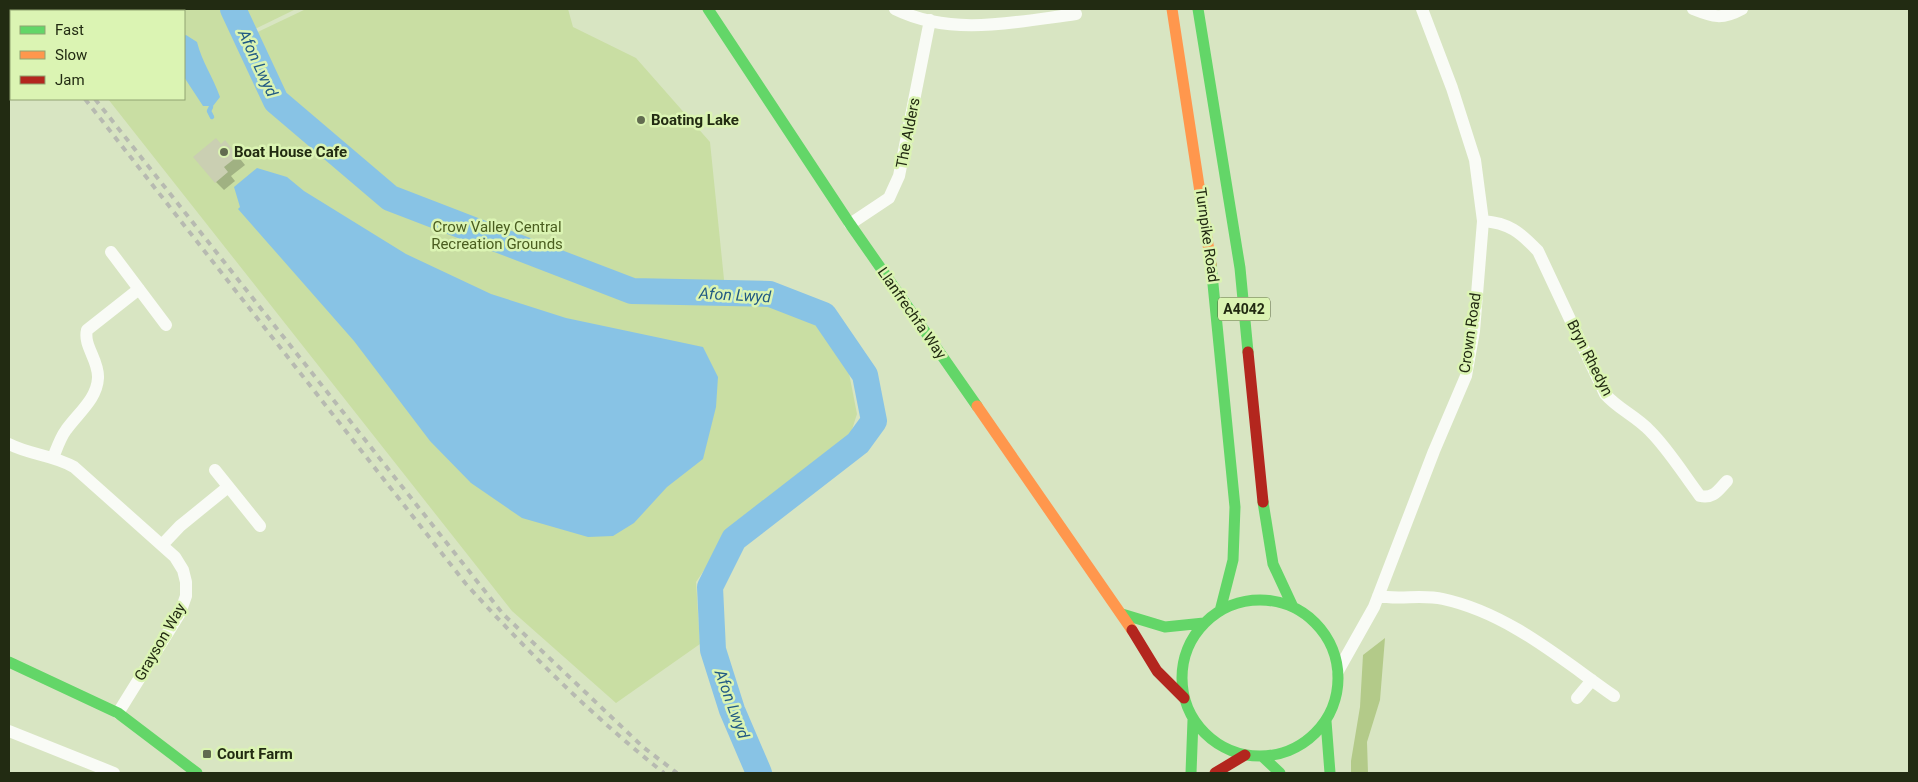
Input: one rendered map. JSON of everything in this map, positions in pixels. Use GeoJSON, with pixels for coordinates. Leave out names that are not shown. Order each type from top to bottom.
{"type":"FeatureCollection","features":[{"type":"Feature","properties":{"kind":"main road","name":"Llanfrechfa Way"},"geometry":{"type":"LineString","coordinates":[[708,9],[850,224],[1122,614],[1157,671],[1184,698]]}},
{"type":"Feature","properties":{"kind":"main road","name":"Turnpike Road"},"geometry":{"type":"LineString","coordinates":[[1172,9],[1210,254],[1235,507],[1233,560],[1220,611]]}},
{"type":"Feature","properties":{"kind":"main road","name":"Turnpike Road"},"geometry":{"type":"LineString","coordinates":[[1198,9],[1240,268],[1263,507],[1273,564],[1292,607]]}},
{"type":"Feature","properties":{"kind":"main road"},"geometry":{"type":"LineString","coordinates":[[1256,600],[1274,601],[1292,607],[1310,618],[1324,633],[1334,651],[1338,671],[1336,697],[1326,721],[1314,736],[1299,746],[1281,754],[1263,757],[1245,755],[1215,743],[1193,720],[1184,698],[1181,682],[1184,658],[1194,636],[1204,623],[1220,611],[1237,603],[1256,600]]}},
{"type":"Feature","properties":{"kind":"main road"},"geometry":{"type":"LineString","coordinates":[[1122,614],[1165,627],[1204,623]]}},
{"type":"Feature","properties":{"kind":"main road"},"geometry":{"type":"LineString","coordinates":[[9,662],[118,713],[196,773]]}},
{"type":"Feature","properties":{"kind":"main road"},"geometry":{"type":"LineString","coordinates":[[1191,773],[1193,720]]}},
{"type":"Feature","properties":{"kind":"main road"},"geometry":{"type":"LineString","coordinates":[[1326,721],[1330,773]]}},
{"type":"Feature","properties":{"kind":"main road"},"geometry":{"type":"LineString","coordinates":[[1214,773],[1245,755]]}},
{"type":"Feature","properties":{"kind":"main road"},"geometry":{"type":"LineString","coordinates":[[1263,757],[1280,773]]}},
{"type":"Feature","properties":{"kind":"street"},"geometry":{"type":"LineString","coordinates":[[895,9],[930,20],[978,27],[1076,14]]}},
{"type":"Feature","properties":{"kind":"street","name":"Crown Road"},"geometry":{"type":"LineString","coordinates":[[1338,671],[1376,602],[1430,460],[1466,376],[1474,331],[1483,221],[1475,160],[1452,88],[1422,9]]}},
{"type":"Feature","properties":{"kind":"street"},"geometry":{"type":"LineString","coordinates":[[1693,9],[1714,17],[1731,14],[1742,9]]}},
{"type":"Feature","properties":{"kind":"street","name":"The Alders"},"geometry":{"type":"LineString","coordinates":[[850,224],[889,198],[899,176],[930,20]]}},
{"type":"Feature","properties":{"kind":"street","name":"Bryn Rhedyn"},"geometry":{"type":"LineString","coordinates":[[1483,221],[1500,222],[1521,233],[1538,251],[1605,394],[1616,407],[1635,418],[1651,431],[1700,496],[1708,498],[1713,496],[1727,480]]}},
{"type":"Feature","properties":{"kind":"street"},"geometry":{"type":"LineString","coordinates":[[111,252],[166,324]]}},
{"type":"Feature","properties":{"kind":"street"},"geometry":{"type":"LineString","coordinates":[[53,458],[65,432],[90,400],[97,385],[98,369],[86,340],[87,330],[139,289]]}},
{"type":"Feature","properties":{"kind":"street","name":"Grayson Way"},"geometry":{"type":"LineString","coordinates":[[9,444],[74,466],[162,545],[183,570],[186,596],[180,613],[118,713]]}},
{"type":"Feature","properties":{"kind":"street"},"geometry":{"type":"LineString","coordinates":[[215,470],[260,526]]}},
{"type":"Feature","properties":{"kind":"street"},"geometry":{"type":"LineString","coordinates":[[162,545],[180,526],[228,487]]}},
{"type":"Feature","properties":{"kind":"street"},"geometry":{"type":"LineString","coordinates":[[1376,602],[1442,599],[1482,611],[1516,627],[1614,696]]}},
{"type":"Feature","properties":{"kind":"street"},"geometry":{"type":"LineString","coordinates":[[1577,698],[1592,680]]}},
{"type":"Feature","properties":{"kind":"street"},"geometry":{"type":"LineString","coordinates":[[9,731],[114,773]]}},
{"type":"Feature","properties":{"kind":"green space","name":"Crow Valley Central Recreation Grounds"},"geometry":{"type":"Polygon","coordinates":[[[223,9],[239,41],[306,9],[568,9],[573,27],[636,58],[710,142],[726,299],[773,300],[819,319],[848,368],[857,414],[848,442],[736,523],[696,582],[700,644],[616,703],[512,611],[109,100],[185,100],[185,10],[43,10],[223,9]]]}},
{"type":"Feature","properties":{"kind":"green space"},"geometry":{"type":"Polygon","coordinates":[[[246,9],[296,9],[255,29],[246,9]]]}},
{"type":"Feature","properties":{"kind":"green space"},"geometry":{"type":"Polygon","coordinates":[[[1385,638],[1380,700],[1367,742],[1368,773],[1351,773],[1351,761],[1360,707],[1363,655],[1385,638]]]}},
{"type":"Feature","properties":{"kind":"water"},"geometry":{"type":"Polygon","coordinates":[[[185,36],[197,42],[220,97],[213,106],[203,106],[185,79],[185,36]]]}},
{"type":"Feature","properties":{"kind":"water"},"geometry":{"type":"Polygon","coordinates":[[[257,168],[287,177],[304,191],[406,254],[491,294],[566,318],[703,347],[718,377],[716,407],[703,459],[667,487],[634,523],[613,536],[588,537],[522,518],[471,483],[430,441],[354,341],[238,209],[240,207],[234,187],[257,168]]]}},
{"type":"Feature","properties":{"kind":"building"},"geometry":{"type":"Polygon","coordinates":[[[216,138],[221,144],[225,140],[238,156],[224,167],[228,172],[215,183],[193,157],[216,138]]]}},
{"type":"Feature","properties":{"kind":"waterway","name":"Afon Lwyd"},"geometry":{"type":"LineString","coordinates":[[233,9],[276,101],[390,198],[632,291],[770,294],[824,315],[865,375],[874,421],[858,443],[734,539],[710,587],[713,650],[732,710],[759,773]]}},
{"type":"Feature","properties":{"kind":"waterway"},"geometry":{"type":"LineString","coordinates":[[211,107],[209,111],[212,117]]}},
{"type":"Feature","properties":{"kind":"railway"},"geometry":{"type":"LineString","coordinates":[[86,100],[466,584],[561,683],[611,729],[664,773]]}},
{"type":"Feature","properties":{"kind":"railway"},"geometry":{"type":"LineString","coordinates":[[96,100],[503,614],[643,747],[677,773]]}},
{"type":"Feature","properties":{"kind":"traffic: fast"},"geometry":{"type":"LineString","coordinates":[[708,9],[850,224],[977,406]]}},
{"type":"Feature","properties":{"kind":"traffic: fast"},"geometry":{"type":"LineString","coordinates":[[1198,9],[1240,268],[1248,352]]}},
{"type":"Feature","properties":{"kind":"traffic: fast"},"geometry":{"type":"LineString","coordinates":[[1211,264],[1235,507],[1233,560],[1220,611]]}},
{"type":"Feature","properties":{"kind":"traffic: fast"},"geometry":{"type":"LineString","coordinates":[[1263,502],[1273,564],[1293,607]]}},
{"type":"Feature","properties":{"kind":"traffic: fast"},"geometry":{"type":"LineString","coordinates":[[1252,600],[1268,600],[1283,603],[1297,609],[1310,617],[1321,628],[1335,655],[1338,678],[1337,693],[1329,715],[1321,728],[1310,739],[1283,753],[1268,756],[1252,756],[1237,753],[1223,747],[1210,739],[1199,728],[1185,701],[1182,686],[1182,670],[1185,655],[1191,641],[1199,628],[1210,617],[1237,603],[1252,600]]}},
{"type":"Feature","properties":{"kind":"traffic: fast"},"geometry":{"type":"LineString","coordinates":[[1122,614],[1165,627],[1204,623]]}},
{"type":"Feature","properties":{"kind":"traffic: fast"},"geometry":{"type":"LineString","coordinates":[[9,662],[118,713],[197,773]]}},
{"type":"Feature","properties":{"kind":"traffic: fast"},"geometry":{"type":"LineString","coordinates":[[1191,773],[1193,720]]}},
{"type":"Feature","properties":{"kind":"traffic: fast"},"geometry":{"type":"LineString","coordinates":[[1326,721],[1330,773]]}},
{"type":"Feature","properties":{"kind":"traffic: fast"},"geometry":{"type":"LineString","coordinates":[[1263,757],[1280,773]]}},
{"type":"Feature","properties":{"kind":"traffic: slow"},"geometry":{"type":"LineString","coordinates":[[1172,9],[1211,264]]}},
{"type":"Feature","properties":{"kind":"traffic: slow"},"geometry":{"type":"LineString","coordinates":[[977,406],[1132,630]]}},
{"type":"Feature","properties":{"kind":"traffic: jam"},"geometry":{"type":"LineString","coordinates":[[1248,352],[1263,502]]}},
{"type":"Feature","properties":{"kind":"traffic: jam"},"geometry":{"type":"LineString","coordinates":[[1132,630],[1157,671],[1184,698]]}},
{"type":"Feature","properties":{"kind":"traffic: jam"},"geometry":{"type":"LineString","coordinates":[[1215,773],[1245,755]]}},
{"type":"Feature","properties":{"kind":"place","name":"Boating Lake"},"geometry":{"type":"Point","coordinates":[641,120]}},
{"type":"Feature","properties":{"kind":"place","name":"Boat House Cafe"},"geometry":{"type":"Point","coordinates":[224,152]}},
{"type":"Feature","properties":{"kind":"place","name":"Court Farm"},"geometry":{"type":"Point","coordinates":[207,754]}}]}
